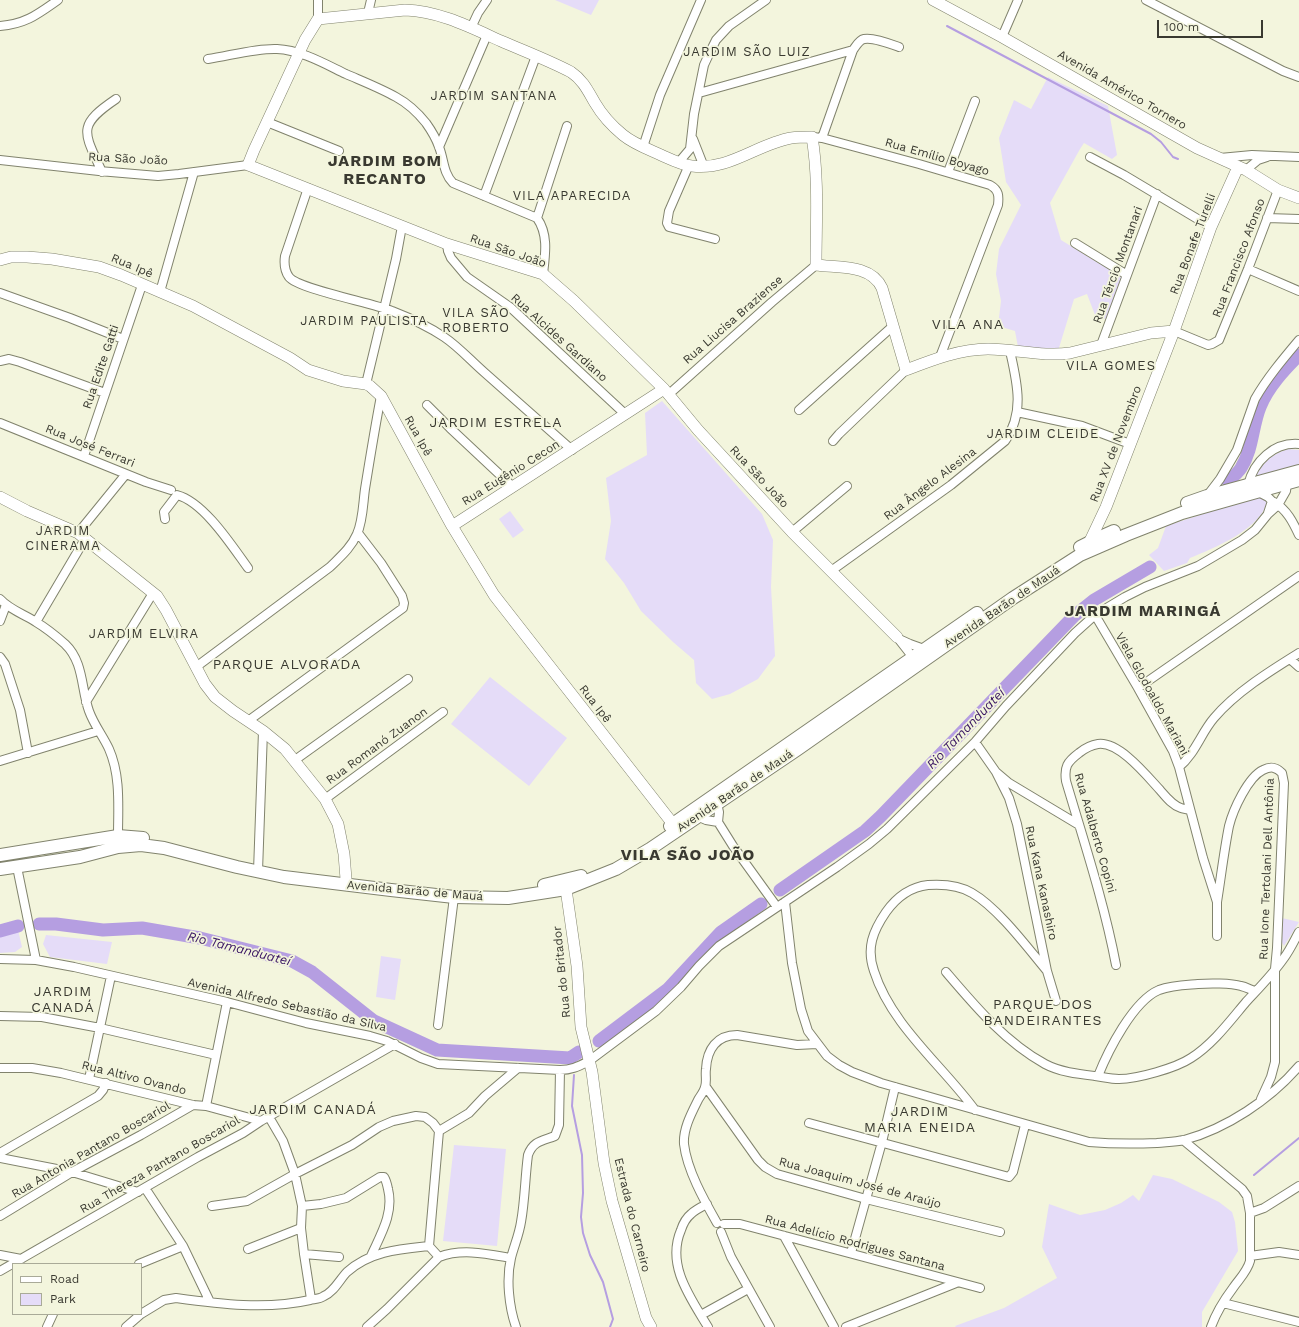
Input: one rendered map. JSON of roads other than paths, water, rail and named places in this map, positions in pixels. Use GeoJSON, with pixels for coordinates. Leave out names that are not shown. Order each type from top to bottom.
{"type":"FeatureCollection","features":[{"type":"Feature","properties":{"kind":"main road","name":"Avenida Barão de Mauá"},"geometry":{"type":"LineString","coordinates":[[0,854],[118,836],[159,840],[308,881],[381,883],[488,891],[565,885],[626,855],[915,661],[1080,556],[1155,522],[1299,471]]}},
{"type":"Feature","properties":{"kind":"main road","name":"Avenida Barão de Mauá"},"geometry":{"type":"LineString","coordinates":[[346,882],[454,897],[508,898],[565,885],[616,869],[699,817],[915,661],[924,649],[1037,572],[1089,543],[1151,516],[1207,496],[1299,480]]}},
{"type":"Feature","properties":{"kind":"main road"},"geometry":{"type":"LineString","coordinates":[[650,849],[651,845],[666,833],[673,824]]}},
{"type":"Feature","properties":{"kind":"main road"},"geometry":{"type":"LineString","coordinates":[[77,842],[82,849],[80,857]]}},
{"type":"Feature","properties":{"kind":"main road","name":"Avenida Barão de Mauá"},"geometry":{"type":"LineString","coordinates":[[0,869],[80,857],[118,847],[141,845],[164,848],[258,868]]}},
{"type":"Feature","properties":{"kind":"street"},"geometry":{"type":"LineString","coordinates":[[0,26],[12,25],[28,20],[58,0]]}},
{"type":"Feature","properties":{"kind":"street"},"geometry":{"type":"LineString","coordinates":[[248,165],[308,32],[318,19],[318,0]]}},
{"type":"Feature","properties":{"kind":"street"},"geometry":{"type":"LineString","coordinates":[[368,13],[371,0]]}},
{"type":"Feature","properties":{"kind":"street"},"geometry":{"type":"LineString","coordinates":[[470,28],[487,0]]}},
{"type":"Feature","properties":{"kind":"street"},"geometry":{"type":"LineString","coordinates":[[643,147],[660,95],[701,0]]}},
{"type":"Feature","properties":{"kind":"street"},"geometry":{"type":"LineString","coordinates":[[715,239],[669,227],[667,223],[669,211],[690,149],[694,114],[704,65],[716,40],[729,26],[766,0]]}},
{"type":"Feature","properties":{"kind":"street","name":"Avenida Américo Tornero"},"geometry":{"type":"LineString","coordinates":[[933,0],[1002,36],[1197,148],[1242,168],[1278,190],[1299,198]]}},
{"type":"Feature","properties":{"kind":"street"},"geometry":{"type":"LineString","coordinates":[[1002,36],[1018,0]]}},
{"type":"Feature","properties":{"kind":"street"},"geometry":{"type":"LineString","coordinates":[[1146,0],[1283,71],[1299,77]]}},
{"type":"Feature","properties":{"kind":"street"},"geometry":{"type":"LineString","coordinates":[[318,19],[405,10],[419,10],[433,13],[536,56],[577,76],[584,84],[594,102],[606,118],[624,136],[643,147],[684,164],[704,167],[718,165],[737,160],[751,152],[790,138],[817,138]]}},
{"type":"Feature","properties":{"kind":"street"},"geometry":{"type":"LineString","coordinates":[[439,147],[487,35]]}},
{"type":"Feature","properties":{"kind":"street"},"geometry":{"type":"LineString","coordinates":[[899,47],[872,39],[864,39],[857,44],[853,50],[817,138],[815,154],[817,196],[816,265],[867,272],[879,282],[906,370]]}},
{"type":"Feature","properties":{"kind":"street"},"geometry":{"type":"LineString","coordinates":[[208,59],[277,49],[299,53],[395,96],[415,111],[425,122],[439,147],[449,179],[453,183],[537,218],[541,224],[546,244],[543,274]]}},
{"type":"Feature","properties":{"kind":"street"},"geometry":{"type":"LineString","coordinates":[[699,93],[853,50]]}},
{"type":"Feature","properties":{"kind":"street"},"geometry":{"type":"LineString","coordinates":[[484,196],[536,56]]}},
{"type":"Feature","properties":{"kind":"street"},"geometry":{"type":"LineString","coordinates":[[102,172],[88,140],[87,132],[90,121],[99,110],[116,99]]}},
{"type":"Feature","properties":{"kind":"street"},"geometry":{"type":"LineString","coordinates":[[948,172],[975,101]]}},
{"type":"Feature","properties":{"kind":"street"},"geometry":{"type":"LineString","coordinates":[[267,122],[339,151]]}},
{"type":"Feature","properties":{"kind":"street"},"geometry":{"type":"LineString","coordinates":[[537,218],[567,126]]}},
{"type":"Feature","properties":{"kind":"street"},"geometry":{"type":"LineString","coordinates":[[692,138],[704,167]]}},
{"type":"Feature","properties":{"kind":"street","name":"Rua Emílio Boyago"},"geometry":{"type":"LineString","coordinates":[[817,138],[948,172],[990,185],[997,190],[999,198],[990,227],[940,357]]}},
{"type":"Feature","properties":{"kind":"street"},"geometry":{"type":"LineString","coordinates":[[1220,158],[1252,155],[1299,157]]}},
{"type":"Feature","properties":{"kind":"street"},"geometry":{"type":"LineString","coordinates":[[1242,168],[1270,156]]}},
{"type":"Feature","properties":{"kind":"street"},"geometry":{"type":"LineString","coordinates":[[1090,157],[1157,194],[1211,228]]}},
{"type":"Feature","properties":{"kind":"street","name":"Rua São João"},"geometry":{"type":"LineString","coordinates":[[0,160],[102,172],[158,176],[248,165],[447,244],[543,274],[574,301],[666,392],[698,430],[792,532],[897,637],[915,661]]}},
{"type":"Feature","properties":{"kind":"street","name":"Rua Bonafe Turelli"},"geometry":{"type":"LineString","coordinates":[[1174,332],[1211,228],[1242,168]]}},
{"type":"Feature","properties":{"kind":"street"},"geometry":{"type":"LineString","coordinates":[[160,292],[194,172]]}},
{"type":"Feature","properties":{"kind":"street"},"geometry":{"type":"LineString","coordinates":[[308,188],[285,256],[284,265],[289,277],[300,284],[350,299],[384,307],[428,328],[454,343],[572,450]]}},
{"type":"Feature","properties":{"kind":"street","name":"Rua Francisco Afonso"},"geometry":{"type":"LineString","coordinates":[[1174,332],[1208,345],[1219,340],[1278,190]]}},
{"type":"Feature","properties":{"kind":"street","name":"Rua Tércio Montanari"},"geometry":{"type":"LineString","coordinates":[[1101,345],[1157,194]]}},
{"type":"Feature","properties":{"kind":"street"},"geometry":{"type":"LineString","coordinates":[[1267,218],[1299,219]]}},
{"type":"Feature","properties":{"kind":"street"},"geometry":{"type":"LineString","coordinates":[[366,384],[396,259],[402,226]]}},
{"type":"Feature","properties":{"kind":"street"},"geometry":{"type":"LineString","coordinates":[[1075,243],[1127,275]]}},
{"type":"Feature","properties":{"kind":"street","name":"Rua Alcides Gardiano"},"geometry":{"type":"LineString","coordinates":[[447,244],[451,258],[467,277],[510,307],[625,414]]}},
{"type":"Feature","properties":{"kind":"street","name":"Rua Ipê"},"geometry":{"type":"LineString","coordinates":[[0,260],[11,257],[27,257],[52,259],[99,267],[193,306],[308,370],[343,381],[366,384],[370,386],[381,396],[452,526],[494,595],[673,824]]}},
{"type":"Feature","properties":{"kind":"street","name":"Rua Liucisa Braziense"},"geometry":{"type":"LineString","coordinates":[[666,392],[816,265]]}},
{"type":"Feature","properties":{"kind":"street"},"geometry":{"type":"LineString","coordinates":[[1248,269],[1299,291]]}},
{"type":"Feature","properties":{"kind":"street","name":"Rua Edite Gatti"},"geometry":{"type":"LineString","coordinates":[[84,456],[142,285]]}},
{"type":"Feature","properties":{"kind":"street"},"geometry":{"type":"LineString","coordinates":[[0,293],[123,339]]}},
{"type":"Feature","properties":{"kind":"street"},"geometry":{"type":"LineString","coordinates":[[799,410],[893,326]]}},
{"type":"Feature","properties":{"kind":"street"},"geometry":{"type":"LineString","coordinates":[[833,441],[906,370],[940,357],[986,349],[1046,354],[1070,353],[1151,333],[1174,332]]}},
{"type":"Feature","properties":{"kind":"street","name":"Rua XV de Novembro"},"geometry":{"type":"LineString","coordinates":[[1089,543],[1106,507],[1174,332]]}},
{"type":"Feature","properties":{"kind":"street"},"geometry":{"type":"LineString","coordinates":[[1207,496],[1220,479],[1237,450],[1258,393],[1280,362],[1299,340]]}},
{"type":"Feature","properties":{"kind":"street","name":"Rua Ângelo Alesina"},"geometry":{"type":"LineString","coordinates":[[831,571],[951,485],[1005,441],[1011,432],[1017,412],[1018,396],[1010,351]]}},
{"type":"Feature","properties":{"kind":"street"},"geometry":{"type":"LineString","coordinates":[[0,361],[9,359],[20,362],[105,393]]}},
{"type":"Feature","properties":{"kind":"street","name":"Rua Eugênio Cecon"},"geometry":{"type":"LineString","coordinates":[[452,526],[572,450],[625,414],[666,392]]}},
{"type":"Feature","properties":{"kind":"street"},"geometry":{"type":"LineString","coordinates":[[196,667],[330,567],[347,551],[358,533],[373,435],[381,396]]}},
{"type":"Feature","properties":{"kind":"street"},"geometry":{"type":"LineString","coordinates":[[427,405],[513,487]]}},
{"type":"Feature","properties":{"kind":"street"},"geometry":{"type":"LineString","coordinates":[[1017,412],[1082,426],[1130,444]]}},
{"type":"Feature","properties":{"kind":"street","name":"Rua José Ferrari"},"geometry":{"type":"LineString","coordinates":[[0,423],[146,482],[171,490]]}},
{"type":"Feature","properties":{"kind":"street"},"geometry":{"type":"LineString","coordinates":[[1299,444],[1284,445],[1268,453],[1255,468],[1252,488],[1266,495],[1284,510],[1292,519],[1299,535]]}},
{"type":"Feature","properties":{"kind":"street"},"geometry":{"type":"LineString","coordinates":[[36,622],[82,536],[126,474]]}},
{"type":"Feature","properties":{"kind":"street"},"geometry":{"type":"LineString","coordinates":[[1275,503],[1286,491],[1287,483]]}},
{"type":"Feature","properties":{"kind":"street"},"geometry":{"type":"LineString","coordinates":[[792,532],[848,486]]}},
{"type":"Feature","properties":{"kind":"street"},"geometry":{"type":"LineString","coordinates":[[165,519],[164,512],[178,495],[184,497],[215,524],[248,568]]}},
{"type":"Feature","properties":{"kind":"street"},"geometry":{"type":"LineString","coordinates":[[0,497],[82,536],[161,601],[205,684],[215,697],[263,730],[285,749],[325,798],[338,824],[344,854],[346,882]]}},
{"type":"Feature","properties":{"kind":"street","name":"Avenida Alfredo Sebastião da Silva"},"geometry":{"type":"LineString","coordinates":[[0,959],[36,960],[227,1002],[370,1036],[395,1044],[421,1058],[438,1064],[569,1070],[589,1061],[656,1011],[681,987],[718,946],[869,844],[975,742],[1006,706],[1075,633],[1095,615],[1145,587],[1198,566],[1222,553],[1255,530],[1275,503]]}},
{"type":"Feature","properties":{"kind":"street"},"geometry":{"type":"LineString","coordinates":[[248,721],[403,608],[404,603],[402,596],[381,563],[358,533]]}},
{"type":"Feature","properties":{"kind":"street"},"geometry":{"type":"LineString","coordinates":[[1138,688],[1299,576]]}},
{"type":"Feature","properties":{"kind":"street"},"geometry":{"type":"LineString","coordinates":[[86,702],[153,593]]}},
{"type":"Feature","properties":{"kind":"street"},"geometry":{"type":"LineString","coordinates":[[0,621],[3,602],[36,622],[65,644],[73,654],[79,665],[86,702],[98,731],[108,748],[116,776],[118,799],[118,836]]}},
{"type":"Feature","properties":{"kind":"street","name":"Viela Glodoaldo Mariani"},"geometry":{"type":"LineString","coordinates":[[1095,615],[1173,751],[1179,767],[1217,902]]}},
{"type":"Feature","properties":{"kind":"street","name":"Rua São João"},"geometry":{"type":"LineString","coordinates":[[897,637],[924,649]]}},
{"type":"Feature","properties":{"kind":"street"},"geometry":{"type":"LineString","coordinates":[[1179,767],[1188,758],[1214,718],[1230,702],[1299,653]]}},
{"type":"Feature","properties":{"kind":"street"},"geometry":{"type":"LineString","coordinates":[[0,657],[5,664],[20,710],[28,753]]}},
{"type":"Feature","properties":{"kind":"street"},"geometry":{"type":"LineString","coordinates":[[1290,659],[1299,667]]}},
{"type":"Feature","properties":{"kind":"street"},"geometry":{"type":"LineString","coordinates":[[295,760],[408,679]]}},
{"type":"Feature","properties":{"kind":"street","name":"Rua Romanó Zuanon"},"geometry":{"type":"LineString","coordinates":[[325,798],[443,712]]}},
{"type":"Feature","properties":{"kind":"street"},"geometry":{"type":"LineString","coordinates":[[258,868],[263,730]]}},
{"type":"Feature","properties":{"kind":"street"},"geometry":{"type":"LineString","coordinates":[[0,761],[98,731]]}},
{"type":"Feature","properties":{"kind":"street"},"geometry":{"type":"LineString","coordinates":[[975,742],[996,772],[1018,788],[1079,825]]}},
{"type":"Feature","properties":{"kind":"street","name":"Rua Adalberto Copini"},"geometry":{"type":"LineString","coordinates":[[1116,965],[1097,882],[1066,781],[1066,766],[1071,759],[1087,747],[1098,744],[1107,744],[1116,748],[1127,756],[1170,802],[1180,808],[1190,810]]}},
{"type":"Feature","properties":{"kind":"street","name":"Rua Ione Tertolani Dell Antônia"},"geometry":{"type":"LineString","coordinates":[[1217,902],[1229,825],[1244,790],[1256,775],[1268,768],[1274,767],[1282,773],[1284,783],[1275,969],[1275,1062],[1271,1077],[1258,1103]]}},
{"type":"Feature","properties":{"kind":"street","name":"Rua Kana Kanashiro"},"geometry":{"type":"LineString","coordinates":[[996,772],[1009,798],[1017,824],[1047,970],[1056,1001]]}},
{"type":"Feature","properties":{"kind":"street"},"geometry":{"type":"LineString","coordinates":[[724,789],[717,803],[719,812],[718,822],[733,846],[777,907]]}},
{"type":"Feature","properties":{"kind":"street"},"geometry":{"type":"LineString","coordinates":[[699,817],[718,822]]}},
{"type":"Feature","properties":{"kind":"street"},"geometry":{"type":"LineString","coordinates":[[17,867],[36,960]]}},
{"type":"Feature","properties":{"kind":"street"},"geometry":{"type":"LineString","coordinates":[[974,1110],[962,1093],[903,1025],[885,998],[874,970],[870,949],[873,935],[879,922],[890,906],[911,889],[937,884],[957,887],[982,900],[1000,916],[1047,970]]}},
{"type":"Feature","properties":{"kind":"street","name":"Rua do Britador"},"geometry":{"type":"LineString","coordinates":[[565,885],[577,966],[581,1027],[589,1061]]}},
{"type":"Feature","properties":{"kind":"street"},"geometry":{"type":"LineString","coordinates":[[438,1025],[454,897]]}},
{"type":"Feature","properties":{"kind":"street"},"geometry":{"type":"LineString","coordinates":[[785,902],[792,963],[801,1009],[808,1031],[827,1056],[846,1069],[881,1083],[1089,1142],[1115,1145],[1183,1140],[1216,1128],[1232,1120],[1258,1103],[1299,1066]]}},
{"type":"Feature","properties":{"kind":"street"},"geometry":{"type":"LineString","coordinates":[[1217,902],[1217,936]]}},
{"type":"Feature","properties":{"kind":"street"},"geometry":{"type":"LineString","coordinates":[[946,972],[1003,1035],[1025,1051],[1047,1064],[1062,1070],[1120,1079],[1168,1069],[1191,1059],[1210,1043],[1275,969],[1299,932]]}},
{"type":"Feature","properties":{"kind":"street"},"geometry":{"type":"LineString","coordinates":[[90,1079],[111,976]]}},
{"type":"Feature","properties":{"kind":"street"},"geometry":{"type":"LineString","coordinates":[[1098,1076],[1104,1059],[1132,1013],[1144,1000],[1158,991],[1177,985],[1205,984],[1240,986],[1255,992]]}},
{"type":"Feature","properties":{"kind":"street"},"geometry":{"type":"LineString","coordinates":[[206,1106],[227,1002]]}},
{"type":"Feature","properties":{"kind":"street"},"geometry":{"type":"LineString","coordinates":[[0,1016],[42,1017],[100,1028],[216,1055]]}},
{"type":"Feature","properties":{"kind":"street"},"geometry":{"type":"LineString","coordinates":[[770,1327],[731,1258],[720,1226],[707,1204],[687,1158],[684,1137],[686,1127],[706,1087],[706,1068],[712,1048],[717,1041],[729,1035],[737,1035],[798,1045],[817,1044]]}},
{"type":"Feature","properties":{"kind":"street","name":"Rua Thereza Pantano Boscariol"},"geometry":{"type":"LineString","coordinates":[[14,1263],[142,1190],[198,1156],[243,1133],[395,1044]]}},
{"type":"Feature","properties":{"kind":"street","name":"Estrada do Carneiro"},"geometry":{"type":"LineString","coordinates":[[589,1061],[592,1072],[604,1163],[612,1201],[646,1318],[651,1327]]}},
{"type":"Feature","properties":{"kind":"street","name":"Rua Altivo Ovando"},"geometry":{"type":"LineString","coordinates":[[0,1068],[32,1068],[90,1079],[193,1105],[206,1106],[265,1119]]}},
{"type":"Feature","properties":{"kind":"street"},"geometry":{"type":"LineString","coordinates":[[439,1131],[470,1113],[485,1096],[518,1068]]}},
{"type":"Feature","properties":{"kind":"street"},"geometry":{"type":"LineString","coordinates":[[516,1327],[511,1311],[511,1258],[516,1245],[521,1222],[530,1148],[540,1141],[555,1136],[559,1125],[560,1070]]}},
{"type":"Feature","properties":{"kind":"street"},"geometry":{"type":"LineString","coordinates":[[0,1153],[98,1096],[106,1083]]}},
{"type":"Feature","properties":{"kind":"street","name":"Rua Joaquim José de Araújo"},"geometry":{"type":"LineString","coordinates":[[706,1087],[758,1160],[765,1167],[777,1174],[866,1199],[1000,1232]]}},
{"type":"Feature","properties":{"kind":"street"},"geometry":{"type":"LineString","coordinates":[[851,1253],[882,1142],[895,1087]]}},
{"type":"Feature","properties":{"kind":"street","name":"Rua Antonia Pantano Boscariol"},"geometry":{"type":"LineString","coordinates":[[0,1216],[72,1172],[193,1105]]}},
{"type":"Feature","properties":{"kind":"street"},"geometry":{"type":"LineString","coordinates":[[212,1206],[247,1201],[295,1174],[352,1145],[379,1127],[393,1121],[416,1116],[425,1117],[433,1123],[439,1131],[430,1246],[439,1257]]}},
{"type":"Feature","properties":{"kind":"street"},"geometry":{"type":"LineString","coordinates":[[265,1119],[283,1141],[295,1174],[302,1206],[301,1228],[311,1300]]}},
{"type":"Feature","properties":{"kind":"street"},"geometry":{"type":"LineString","coordinates":[[809,1122],[1006,1176],[1010,1176],[1013,1170],[1025,1124]]}},
{"type":"Feature","properties":{"kind":"street"},"geometry":{"type":"LineString","coordinates":[[1183,1140],[1242,1189],[1247,1196],[1250,1213],[1249,1266],[1223,1303],[1211,1327]]}},
{"type":"Feature","properties":{"kind":"street"},"geometry":{"type":"LineString","coordinates":[[0,1158],[72,1172],[142,1190],[183,1246],[210,1302]]}},
{"type":"Feature","properties":{"kind":"street"},"geometry":{"type":"LineString","coordinates":[[302,1206],[321,1204],[346,1198],[380,1177],[384,1177],[390,1196],[390,1210],[371,1256]]}},
{"type":"Feature","properties":{"kind":"street"},"geometry":{"type":"LineString","coordinates":[[1250,1213],[1264,1208],[1299,1186]]}},
{"type":"Feature","properties":{"kind":"street"},"geometry":{"type":"LineString","coordinates":[[707,1204],[690,1214],[684,1223],[679,1234],[676,1247],[676,1261],[681,1279],[689,1297],[708,1327]]}},
{"type":"Feature","properties":{"kind":"street","name":"Rua Adelício Rodrigues Santana"},"geometry":{"type":"LineString","coordinates":[[720,1226],[740,1224],[851,1253],[956,1283],[980,1288]]}},
{"type":"Feature","properties":{"kind":"street"},"geometry":{"type":"LineString","coordinates":[[248,1248],[301,1228]]}},
{"type":"Feature","properties":{"kind":"street"},"geometry":{"type":"LineString","coordinates":[[784,1236],[834,1327]]}},
{"type":"Feature","properties":{"kind":"street"},"geometry":{"type":"LineString","coordinates":[[141,1263],[183,1246]]}},
{"type":"Feature","properties":{"kind":"street"},"geometry":{"type":"LineString","coordinates":[[142,1313],[164,1300],[176,1298],[253,1306],[282,1304],[324,1297],[331,1292],[347,1272],[371,1256],[388,1251],[430,1246]]}},
{"type":"Feature","properties":{"kind":"street"},"geometry":{"type":"LineString","coordinates":[[1250,1256],[1278,1252],[1299,1255]]}},
{"type":"Feature","properties":{"kind":"street"},"geometry":{"type":"LineString","coordinates":[[367,1327],[439,1257],[448,1254],[477,1253],[511,1258]]}},
{"type":"Feature","properties":{"kind":"street"},"geometry":{"type":"LineString","coordinates":[[304,1254],[339,1257]]}},
{"type":"Feature","properties":{"kind":"street"},"geometry":{"type":"LineString","coordinates":[[0,1255],[21,1259]]}},
{"type":"Feature","properties":{"kind":"street","name":"Rua Thereza Pantano Boscariol"},"geometry":{"type":"LineString","coordinates":[[0,1271],[12,1264]]}},
{"type":"Feature","properties":{"kind":"street"},"geometry":{"type":"LineString","coordinates":[[846,1327],[956,1283]]}},
{"type":"Feature","properties":{"kind":"street"},"geometry":{"type":"LineString","coordinates":[[701,1315],[748,1289]]}},
{"type":"Feature","properties":{"kind":"street"},"geometry":{"type":"LineString","coordinates":[[1223,1303],[1299,1322]]}},
{"type":"Feature","properties":{"kind":"street"},"geometry":{"type":"LineString","coordinates":[[47,1327],[52,1315]]}},
{"type":"Feature","properties":{"kind":"street"},"geometry":{"type":"LineString","coordinates":[[126,1327],[140,1315]]}},
{"type":"Feature","properties":{"kind":"waterway"},"geometry":{"type":"LineString","coordinates":[[947,26],[1151,134],[1161,142],[1173,157],[1178,159]]}},
{"type":"Feature","properties":{"kind":"waterway","name":"Rio Tamanduateí"},"geometry":{"type":"LineString","coordinates":[[1228,481],[1238,472],[1245,461],[1257,415],[1263,400],[1277,379],[1299,355]]}},
{"type":"Feature","properties":{"kind":"waterway","name":"Rio Tamanduateí"},"geometry":{"type":"LineString","coordinates":[[780,890],[865,831],[1074,616],[1094,600],[1150,567]]}},
{"type":"Feature","properties":{"kind":"waterway","name":"Rio Tamanduateí"},"geometry":{"type":"LineString","coordinates":[[599,1041],[668,989],[721,932],[761,904]]}},
{"type":"Feature","properties":{"kind":"waterway","name":"Rio Tamanduateí"},"geometry":{"type":"LineString","coordinates":[[39,924],[56,924],[103,930],[142,928],[200,938],[292,961],[312,972],[374,1021],[437,1050],[570,1058],[579,1052]]}},
{"type":"Feature","properties":{"kind":"waterway","name":"Rio Tamanduateí"},"geometry":{"type":"LineString","coordinates":[[0,931],[18,926]]}},
{"type":"Feature","properties":{"kind":"waterway"},"geometry":{"type":"LineString","coordinates":[[574,1075],[572,1106],[582,1155],[583,1193],[581,1217],[583,1233],[590,1255],[603,1282],[613,1319],[610,1327]]}},
{"type":"Feature","properties":{"kind":"waterway"},"geometry":{"type":"LineString","coordinates":[[1254,1175],[1299,1138]]}},
{"type":"Feature","properties":{"kind":"district","name":"JARDIM SÃO LUIZ"},"geometry":{"type":"Point","coordinates":[747,52]}},
{"type":"Feature","properties":{"kind":"district","name":"JARDIM SANTANA"},"geometry":{"type":"Point","coordinates":[494,96]}},
{"type":"Feature","properties":{"kind":"district","name":"JARDIM BOM RECANTO"},"geometry":{"type":"Point","coordinates":[385,170]}},
{"type":"Feature","properties":{"kind":"district","name":"VILA APARECIDA"},"geometry":{"type":"Point","coordinates":[572,196]}},
{"type":"Feature","properties":{"kind":"district","name":"VILA SÃO ROBERTO"},"geometry":{"type":"Point","coordinates":[476,320]}},
{"type":"Feature","properties":{"kind":"district","name":"JARDIM PAULISTA"},"geometry":{"type":"Point","coordinates":[364,321]}},
{"type":"Feature","properties":{"kind":"district","name":"VILA ANA"},"geometry":{"type":"Point","coordinates":[968,325]}},
{"type":"Feature","properties":{"kind":"district","name":"VILA GOMES"},"geometry":{"type":"Point","coordinates":[1111,366]}},
{"type":"Feature","properties":{"kind":"district","name":"JARDIM ESTRELA"},"geometry":{"type":"Point","coordinates":[496,423]}},
{"type":"Feature","properties":{"kind":"district","name":"JARDIM CLEIDE"},"geometry":{"type":"Point","coordinates":[1043,434]}},
{"type":"Feature","properties":{"kind":"district","name":"JARDIM CINERAMA"},"geometry":{"type":"Point","coordinates":[63,538]}},
{"type":"Feature","properties":{"kind":"district","name":"JARDIM MARINGÁ"},"geometry":{"type":"Point","coordinates":[1143,611]}},
{"type":"Feature","properties":{"kind":"district","name":"JARDIM ELVIRA"},"geometry":{"type":"Point","coordinates":[144,634]}},
{"type":"Feature","properties":{"kind":"district","name":"PARQUE ALVORADA"},"geometry":{"type":"Point","coordinates":[287,665]}},
{"type":"Feature","properties":{"kind":"district","name":"VILA SÃO JOÃO"},"geometry":{"type":"Point","coordinates":[688,855]}},
{"type":"Feature","properties":{"kind":"district","name":"JARDIM CANADÁ"},"geometry":{"type":"Point","coordinates":[63,1000]}},
{"type":"Feature","properties":{"kind":"district","name":"PARQUE DOS BANDEIRANTES"},"geometry":{"type":"Point","coordinates":[1043,1014]}},
{"type":"Feature","properties":{"kind":"district","name":"JARDIM CANADÁ"},"geometry":{"type":"Point","coordinates":[313,1110]}},
{"type":"Feature","properties":{"kind":"district","name":"JARDIM MARIA ENEIDA"},"geometry":{"type":"Point","coordinates":[920,1120]}}]}
